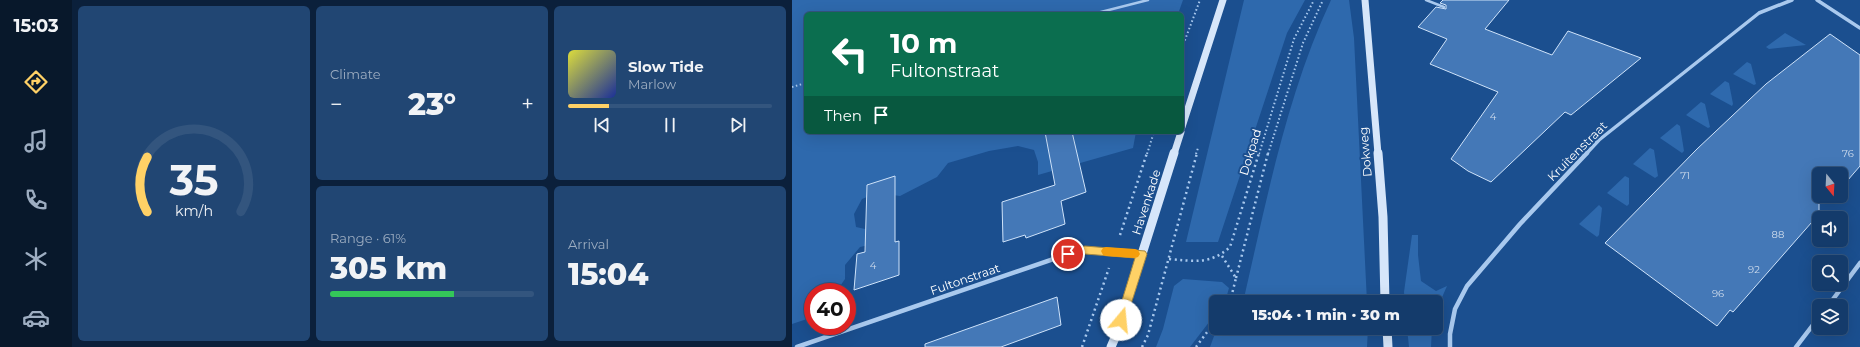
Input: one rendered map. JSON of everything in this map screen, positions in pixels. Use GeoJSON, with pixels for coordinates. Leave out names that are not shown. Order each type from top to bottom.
{"type":"FeatureCollection","features":[{"type":"Feature","properties":{"kind":"street"},"geometry":{"type":"LineString","coordinates":[[1184,121],[1223,0]]}},
{"type":"Feature","properties":{"kind":"street","name":"Dokweg"},"geometry":{"type":"LineString","coordinates":[[1365,0],[1383,217],[1385,295]]}},
{"type":"Feature","properties":{"kind":"street","name":"Kruitenstraat"},"geometry":{"type":"LineString","coordinates":[[1450,347],[1450,334],[1455,309],[1467,286],[1520,224],[1599,140],[1759,13],[1792,0]]}},
{"type":"Feature","properties":{"kind":"street"},"geometry":{"type":"LineString","coordinates":[[1817,0],[1860,28]]}},
{"type":"Feature","properties":{"kind":"street","name":"Havenkade"},"geometry":{"type":"LineString","coordinates":[[1111,347],[1179,134]]}},
{"type":"Feature","properties":{"kind":"street","name":"Fultonstraat"},"geometry":{"type":"LineString","coordinates":[[798,347],[1068,254],[1085,250],[1142,254]]}},
{"type":"Feature","properties":{"kind":"street"},"geometry":{"type":"LineString","coordinates":[[1833,299],[1860,263]]}},
{"type":"Feature","properties":{"kind":"street"},"geometry":{"type":"LineString","coordinates":[[1796,347],[1812,326]]}},
{"type":"Feature","properties":{"kind":"street"},"geometry":{"type":"LineString","coordinates":[[1387,335],[1388,347]]}},
{"type":"Feature","properties":{"kind":"lane"},"geometry":{"type":"LineString","coordinates":[[1101,12],[1148,0]]}},
{"type":"Feature","properties":{"kind":"lane"},"geometry":{"type":"LineString","coordinates":[[1426,0],[1444,7]]}},
{"type":"Feature","properties":{"kind":"path"},"geometry":{"type":"LineString","coordinates":[[1184,43],[1200,0]]}},
{"type":"Feature","properties":{"kind":"path","name":"Dokpad"},"geometry":{"type":"LineString","coordinates":[[1222,256],[1230,247],[1294,39],[1314,0]]}},
{"type":"Feature","properties":{"kind":"path"},"geometry":{"type":"LineString","coordinates":[[1232,295],[1266,160],[1303,43],[1323,0]]}},
{"type":"Feature","properties":{"kind":"path"},"geometry":{"type":"LineString","coordinates":[[792,86],[804,83]]}},
{"type":"Feature","properties":{"kind":"path"},"geometry":{"type":"LineString","coordinates":[[1082,347],[1153,134]]}},
{"type":"Feature","properties":{"kind":"path"},"geometry":{"type":"LineString","coordinates":[[1142,347],[1148,335],[1171,248]]}},
{"type":"Feature","properties":{"kind":"path"},"geometry":{"type":"LineString","coordinates":[[1168,259],[1202,262],[1222,256],[1236,278]]}},
{"type":"Feature","properties":{"kind":"path"},"geometry":{"type":"LineString","coordinates":[[1196,347],[1209,329]]}},
{"type":"Feature","properties":{"kind":"shaded area"},"geometry":{"type":"Polygon","coordinates":[[[792,0],[1183,0],[1179,12],[804,12],[804,134],[1136,134],[1133,148],[1038,175],[1038,162],[1034,150],[1018,146],[989,151],[948,163],[937,177],[900,196],[877,193],[862,199],[854,214],[856,227],[883,233],[882,242],[860,247],[845,265],[845,279],[842,283],[804,283],[804,320],[792,324],[792,0]]]}},
{"type":"Feature","properties":{"kind":"shaded area"},"geometry":{"type":"Polygon","coordinates":[[[1244,0],[1305,0],[1287,33],[1218,242],[1186,242],[1244,0]]]}},
{"type":"Feature","properties":{"kind":"shaded area"},"geometry":{"type":"Polygon","coordinates":[[[1331,0],[1349,0],[1354,38],[1367,295],[1245,295],[1270,185],[1290,109],[1316,36],[1331,0]]]}},
{"type":"Feature","properties":{"kind":"shaded area"},"geometry":{"type":"Polygon","coordinates":[[[1785,33],[1806,45],[1769,49],[1766,47],[1785,33]]]}},
{"type":"Feature","properties":{"kind":"shaded area"},"geometry":{"type":"Polygon","coordinates":[[[1747,62],[1751,64],[1756,84],[1754,85],[1733,74],[1747,62]]]}},
{"type":"Feature","properties":{"kind":"shaded area"},"geometry":{"type":"Polygon","coordinates":[[[1725,81],[1729,83],[1733,104],[1732,106],[1710,94],[1725,81]]]}},
{"type":"Feature","properties":{"kind":"shaded area"},"geometry":{"type":"Polygon","coordinates":[[[1701,102],[1705,104],[1710,127],[1708,128],[1686,115],[1701,102]]]}},
{"type":"Feature","properties":{"kind":"shaded area"},"geometry":{"type":"Polygon","coordinates":[[[1677,124],[1680,126],[1684,151],[1682,153],[1660,138],[1677,124]]]}},
{"type":"Feature","properties":{"kind":"shaded area"},"geometry":{"type":"Polygon","coordinates":[[[1650,148],[1654,150],[1658,176],[1655,178],[1633,164],[1650,148]]]}},
{"type":"Feature","properties":{"kind":"shaded area"},"geometry":{"type":"Polygon","coordinates":[[[1625,176],[1629,178],[1629,204],[1627,206],[1607,193],[1625,176]]]}},
{"type":"Feature","properties":{"kind":"shaded area"},"geometry":{"type":"Polygon","coordinates":[[[1599,205],[1602,208],[1599,235],[1597,237],[1579,224],[1599,205]]]}},
{"type":"Feature","properties":{"kind":"shaded area"},"geometry":{"type":"Polygon","coordinates":[[[1412,235],[1418,235],[1418,255],[1421,281],[1436,291],[1447,286],[1443,295],[1404,295],[1412,235]]]}},
{"type":"Feature","properties":{"kind":"shaded area"},"geometry":{"type":"Polygon","coordinates":[[[1183,279],[1222,282],[1229,288],[1227,295],[1209,295],[1209,322],[1190,347],[1156,347],[1163,329],[1174,286],[1183,279]]]}},
{"type":"Feature","properties":{"kind":"shaded area"},"geometry":{"type":"Polygon","coordinates":[[[1214,335],[1368,335],[1367,347],[1210,347],[1214,335]]]}},
{"type":"Feature","properties":{"kind":"shaded area"},"geometry":{"type":"Polygon","coordinates":[[[1408,335],[1432,335],[1431,347],[1409,347],[1408,335]]]}},
{"type":"Feature","properties":{"kind":"building"},"geometry":{"type":"Polygon","coordinates":[[[1443,0],[1509,0],[1485,29],[1552,55],[1568,31],[1641,58],[1571,115],[1565,112],[1491,182],[1468,171],[1451,159],[1498,92],[1430,64],[1447,39],[1418,27],[1436,7],[1446,9],[1446,5],[1440,3],[1443,0]]]}},
{"type":"Feature","properties":{"kind":"building"},"geometry":{"type":"Polygon","coordinates":[[[1830,34],[1860,55],[1860,166],[1848,180],[1848,167],[1812,167],[1812,203],[1819,203],[1819,211],[1812,211],[1812,222],[1733,312],[1730,310],[1717,326],[1605,243],[1697,149],[1766,84],[1830,34]]]}},
{"type":"Feature","properties":{"kind":"building"},"geometry":{"type":"Polygon","coordinates":[[[1045,134],[1072,134],[1086,192],[1061,201],[1065,224],[1026,238],[1025,235],[1003,242],[1002,202],[1055,185],[1045,134]]]}},
{"type":"Feature","properties":{"kind":"building"},"geometry":{"type":"Polygon","coordinates":[[[895,176],[895,242],[899,241],[899,275],[856,289],[856,283],[855,283],[857,254],[865,252],[867,185],[895,176]]]}},
{"type":"Feature","properties":{"kind":"building"},"geometry":{"type":"Polygon","coordinates":[[[1057,297],[1061,325],[1001,347],[925,347],[925,344],[1057,297]]]}},
{"type":"Feature","properties":{"kind":"slow traffic"},"geometry":{"type":"LineString","coordinates":[[1106,251],[1135,254]]}},
{"type":"Feature","properties":{"kind":"route"},"geometry":{"type":"LineString","coordinates":[[1068,254],[1085,250],[1097,250],[1142,254],[1121,320]]}}]}
